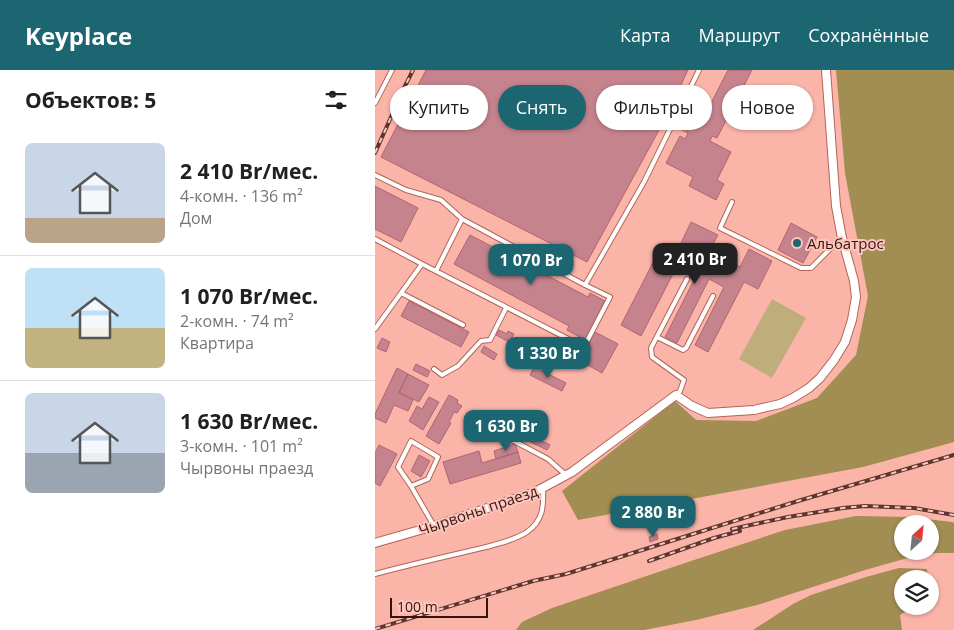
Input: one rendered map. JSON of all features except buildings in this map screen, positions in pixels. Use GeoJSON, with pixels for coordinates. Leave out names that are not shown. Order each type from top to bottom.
{"type":"FeatureCollection","features":[{"type":"Feature","properties":{"kind":"street"},"geometry":{"type":"LineString","coordinates":[[676,395],[692,406],[709,413],[754,410],[780,404],[809,388],[820,378],[845,342],[852,320],[856,297],[836,206],[826,70]]}},
{"type":"Feature","properties":{"kind":"street","name":"Чырвоны праезд"},"geometry":{"type":"LineString","coordinates":[[375,544],[535,492],[566,475],[676,395]]}},
{"type":"Feature","properties":{"kind":"lane"},"geometry":{"type":"LineString","coordinates":[[375,103],[392,70]]}},
{"type":"Feature","properties":{"kind":"lane"},"geometry":{"type":"LineString","coordinates":[[585,285],[644,182],[699,70]]}},
{"type":"Feature","properties":{"kind":"lane"},"geometry":{"type":"LineString","coordinates":[[375,175],[406,190],[441,200],[462,219],[610,297],[585,347],[375,239]]}},
{"type":"Feature","properties":{"kind":"lane"},"geometry":{"type":"LineString","coordinates":[[732,202],[720,228],[801,268],[811,268],[842,237]]}},
{"type":"Feature","properties":{"kind":"lane"},"geometry":{"type":"LineString","coordinates":[[436,271],[462,219]]}},
{"type":"Feature","properties":{"kind":"lane"},"geometry":{"type":"LineString","coordinates":[[375,330],[422,264]]}},
{"type":"Feature","properties":{"kind":"lane"},"geometry":{"type":"LineString","coordinates":[[676,395],[680,391],[684,380],[652,357],[651,348],[687,279]]}},
{"type":"Feature","properties":{"kind":"lane"},"geometry":{"type":"LineString","coordinates":[[401,293],[463,325]]}},
{"type":"Feature","properties":{"kind":"lane"},"geometry":{"type":"LineString","coordinates":[[657,337],[683,350],[686,348],[713,296]]}},
{"type":"Feature","properties":{"kind":"lane"},"geometry":{"type":"LineString","coordinates":[[434,370],[442,375],[458,366],[481,341],[490,340],[506,308]]}},
{"type":"Feature","properties":{"kind":"lane"},"geometry":{"type":"LineString","coordinates":[[495,431],[548,459],[566,475]]}},
{"type":"Feature","properties":{"kind":"lane"},"geometry":{"type":"LineString","coordinates":[[411,486],[427,479],[438,457],[411,441],[398,467],[434,526]]}},
{"type":"Feature","properties":{"kind":"lane"},"geometry":{"type":"LineString","coordinates":[[375,574],[483,548],[513,539],[527,532],[539,520],[544,505],[543,487]]}},
{"type":"Feature","properties":{"kind":"shaded area"},"geometry":{"type":"Polygon","coordinates":[[[836,70],[954,70],[954,442],[863,467],[578,520],[562,491],[675,401],[696,420],[756,421],[817,398],[856,355],[868,296],[845,173],[836,70]]]}},
{"type":"Feature","properties":{"kind":"shaded area"},"geometry":{"type":"Polygon","coordinates":[[[772,299],[806,318],[772,378],[739,359],[772,299]]]}},
{"type":"Feature","properties":{"kind":"shaded area"},"geometry":{"type":"Polygon","coordinates":[[[856,516],[894,517],[894,560],[900,560],[757,605],[644,630],[516,630],[522,622],[552,608],[785,530],[856,516]]]}},
{"type":"Feature","properties":{"kind":"shaded area"},"geometry":{"type":"Polygon","coordinates":[[[939,520],[954,523],[954,553],[939,553],[939,520]]]}},
{"type":"Feature","properties":{"kind":"shaded area"},"geometry":{"type":"Polygon","coordinates":[[[899,568],[927,569],[894,570],[894,615],[900,615],[902,630],[753,630],[793,604],[811,595],[899,568]]]}},
{"type":"Feature","properties":{"kind":"railway"},"geometry":{"type":"LineString","coordinates":[[375,153],[413,70]]}},
{"type":"Feature","properties":{"kind":"railway"},"geometry":{"type":"LineString","coordinates":[[375,629],[533,581],[566,574],[798,501],[954,455]]}},
{"type":"Feature","properties":{"kind":"railway"},"geometry":{"type":"LineString","coordinates":[[732,529],[788,517],[865,506],[914,508],[954,515]]}},
{"type":"Feature","properties":{"kind":"railway"},"geometry":{"type":"LineString","coordinates":[[649,561],[740,531]]}},
{"type":"Feature","properties":{"kind":"place","name":"Альбатрос"},"geometry":{"type":"Point","coordinates":[797,243]}}]}
